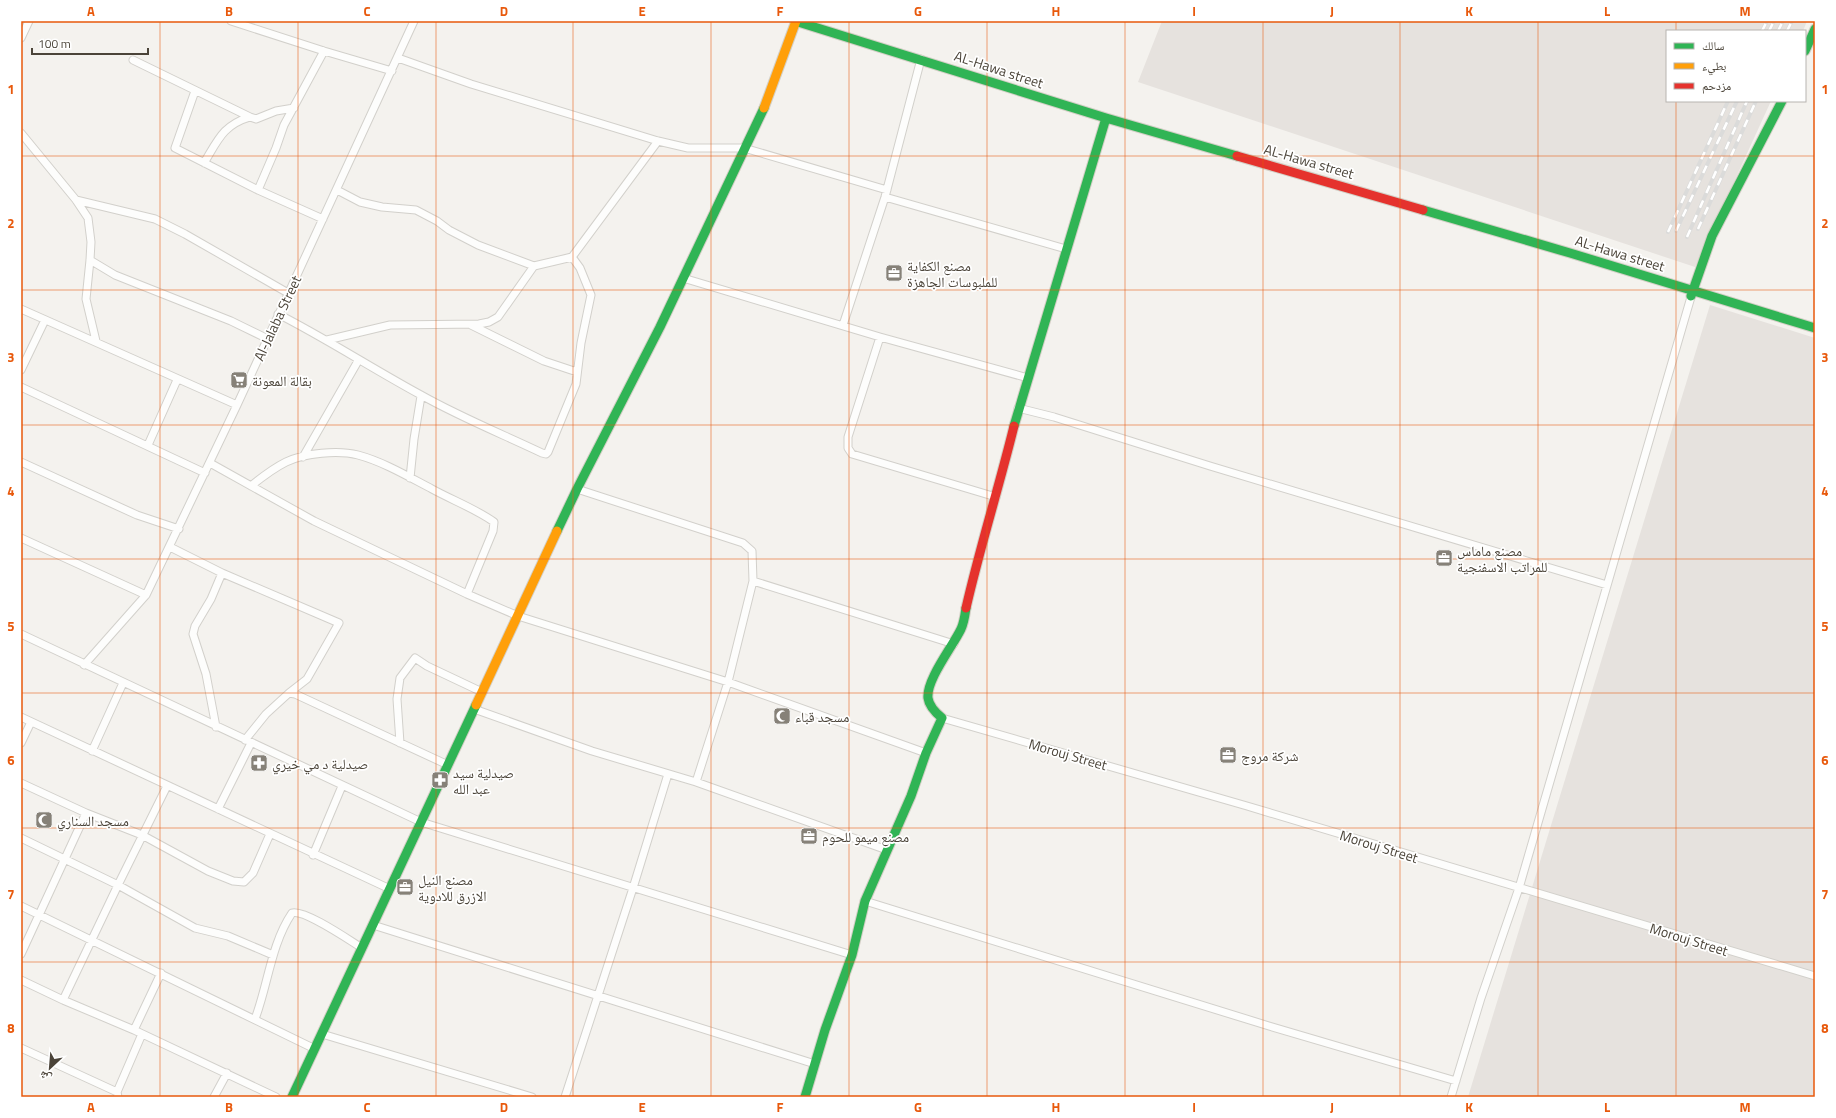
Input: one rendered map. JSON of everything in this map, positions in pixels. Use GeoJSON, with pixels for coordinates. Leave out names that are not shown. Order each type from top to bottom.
{"type":"FeatureCollection","features":[{"type":"Feature","properties":{"kind":"street"},"geometry":{"type":"LineString","coordinates":[[21,38],[29,21]]}},
{"type":"Feature","properties":{"kind":"street"},"geometry":{"type":"LineString","coordinates":[[231,21],[392,71]]}},
{"type":"Feature","properties":{"kind":"street","name":"Al-Jalaba Street"},"geometry":{"type":"LineString","coordinates":[[84,664],[146,596],[210,464],[414,21]]}},
{"type":"Feature","properties":{"kind":"street"},"geometry":{"type":"LineString","coordinates":[[292,1097],[577,489],[683,278],[770,94],[796,21]]}},
{"type":"Feature","properties":{"kind":"street","name":"AL-Hawa street"},"geometry":{"type":"LineString","coordinates":[[796,21],[1106,118],[1366,192],[1692,294],[1815,328]]}},
{"type":"Feature","properties":{"kind":"street"},"geometry":{"type":"LineString","coordinates":[[1806,49],[1815,29]]}},
{"type":"Feature","properties":{"kind":"street"},"geometry":{"type":"LineString","coordinates":[[258,190],[284,125],[324,51]]}},
{"type":"Feature","properties":{"kind":"street"},"geometry":{"type":"LineString","coordinates":[[398,58],[471,84],[658,141],[688,148],[744,148],[886,194],[1066,249]]}},
{"type":"Feature","properties":{"kind":"street"},"geometry":{"type":"LineString","coordinates":[[843,325],[886,194],[921,59]]}},
{"type":"Feature","properties":{"kind":"street"},"geometry":{"type":"LineString","coordinates":[[133,60],[250,117],[256,118],[276,111],[294,108]]}},
{"type":"Feature","properties":{"kind":"street"},"geometry":{"type":"LineString","coordinates":[[195,91],[175,148],[258,190],[323,220]]}},
{"type":"Feature","properties":{"kind":"street"},"geometry":{"type":"LineString","coordinates":[[1451,1097],[1481,998],[1519,888],[1700,267],[1712,237],[1763,141],[1782,102]]}},
{"type":"Feature","properties":{"kind":"street"},"geometry":{"type":"LineString","coordinates":[[204,163],[226,128],[240,120],[250,117]]}},
{"type":"Feature","properties":{"kind":"street"},"geometry":{"type":"LineString","coordinates":[[805,1097],[825,1030],[852,955],[865,901],[911,796],[926,753],[942,718],[934,711],[928,699],[929,690],[942,661],[954,644],[962,628],[969,605],[975,568],[996,497],[1018,408],[1106,118]]}},
{"type":"Feature","properties":{"kind":"street"},"geometry":{"type":"LineString","coordinates":[[21,133],[76,200],[88,218],[90,260],[86,299],[96,341]]}},
{"type":"Feature","properties":{"kind":"street"},"geometry":{"type":"LineString","coordinates":[[337,190],[360,202],[382,207],[416,210],[478,245],[534,266],[572,257],[658,141]]}},
{"type":"Feature","properties":{"kind":"street"},"geometry":{"type":"LineString","coordinates":[[76,200],[155,219],[185,234],[288,293]]}},
{"type":"Feature","properties":{"kind":"street"},"geometry":{"type":"LineString","coordinates":[[278,314],[327,340],[358,361],[421,396],[546,454],[571,401],[576,384],[591,296],[580,268],[572,257]]}},
{"type":"Feature","properties":{"kind":"street"},"geometry":{"type":"LineString","coordinates":[[90,260],[115,275],[231,321],[268,339]]}},
{"type":"Feature","properties":{"kind":"street"},"geometry":{"type":"LineString","coordinates":[[327,340],[390,325],[479,324],[489,322],[498,317],[534,266]]}},
{"type":"Feature","properties":{"kind":"street"},"geometry":{"type":"LineString","coordinates":[[683,278],[880,337],[1028,378]]}},
{"type":"Feature","properties":{"kind":"street"},"geometry":{"type":"LineString","coordinates":[[21,309],[96,341],[177,380],[237,405]]}},
{"type":"Feature","properties":{"kind":"street"},"geometry":{"type":"LineString","coordinates":[[21,370],[45,320]]}},
{"type":"Feature","properties":{"kind":"street"},"geometry":{"type":"LineString","coordinates":[[467,324],[539,358],[577,372]]}},
{"type":"Feature","properties":{"kind":"street"},"geometry":{"type":"LineString","coordinates":[[880,337],[848,437],[848,448],[852,454],[996,497]]}},
{"type":"Feature","properties":{"kind":"street"},"geometry":{"type":"LineString","coordinates":[[302,457],[358,361]]}},
{"type":"Feature","properties":{"kind":"street"},"geometry":{"type":"LineString","coordinates":[[148,445],[177,380]]}},
{"type":"Feature","properties":{"kind":"street"},"geometry":{"type":"LineString","coordinates":[[21,387],[148,445],[205,473]]}},
{"type":"Feature","properties":{"kind":"street"},"geometry":{"type":"LineString","coordinates":[[410,478],[414,439],[421,396]]}},
{"type":"Feature","properties":{"kind":"street"},"geometry":{"type":"LineString","coordinates":[[1018,408],[1054,417],[1210,466],[1607,585]]}},
{"type":"Feature","properties":{"kind":"street"},"geometry":{"type":"LineString","coordinates":[[251,486],[287,462],[302,457],[342,452],[374,460],[494,522],[493,531],[467,594]]}},
{"type":"Feature","properties":{"kind":"street"},"geometry":{"type":"LineString","coordinates":[[21,462],[137,515],[179,529]]}},
{"type":"Feature","properties":{"kind":"street"},"geometry":{"type":"LineString","coordinates":[[210,464],[314,521],[467,594],[518,616],[728,682],[926,753]]}},
{"type":"Feature","properties":{"kind":"street"},"geometry":{"type":"LineString","coordinates":[[577,489],[743,543],[752,551],[753,581],[728,682],[696,782]]}},
{"type":"Feature","properties":{"kind":"street"},"geometry":{"type":"LineString","coordinates":[[21,538],[146,596]]}},
{"type":"Feature","properties":{"kind":"street"},"geometry":{"type":"LineString","coordinates":[[170,547],[222,573],[339,623],[307,680],[289,693],[266,714],[248,741],[218,809]]}},
{"type":"Feature","properties":{"kind":"street"},"geometry":{"type":"LineString","coordinates":[[216,726],[206,674],[193,634],[211,600],[222,573]]}},
{"type":"Feature","properties":{"kind":"street"},"geometry":{"type":"LineString","coordinates":[[753,581],[954,644]]}},
{"type":"Feature","properties":{"kind":"street"},"geometry":{"type":"LineString","coordinates":[[21,634],[421,822],[852,955]]}},
{"type":"Feature","properties":{"kind":"street"},"geometry":{"type":"LineString","coordinates":[[400,743],[397,699],[400,678],[415,658],[427,666],[482,692]]}},
{"type":"Feature","properties":{"kind":"street"},"geometry":{"type":"LineString","coordinates":[[92,751],[124,683]]}},
{"type":"Feature","properties":{"kind":"street"},"geometry":{"type":"LineString","coordinates":[[289,693],[295,694],[448,765]]}},
{"type":"Feature","properties":{"kind":"street"},"geometry":{"type":"LineString","coordinates":[[474,709],[592,751],[696,782],[887,850]]}},
{"type":"Feature","properties":{"kind":"street"},"geometry":{"type":"LineString","coordinates":[[21,718],[218,809],[313,855],[390,889]]}},
{"type":"Feature","properties":{"kind":"street","name":"Morouj Street"},"geometry":{"type":"LineString","coordinates":[[942,718],[1245,806],[1815,976]]}},
{"type":"Feature","properties":{"kind":"street"},"geometry":{"type":"LineString","coordinates":[[21,743],[31,722]]}},
{"type":"Feature","properties":{"kind":"street"},"geometry":{"type":"LineString","coordinates":[[565,1097],[634,888],[668,774]]}},
{"type":"Feature","properties":{"kind":"street"},"geometry":{"type":"LineString","coordinates":[[21,783],[86,813],[142,835],[208,871],[233,881],[244,882],[253,873],[270,834]]}},
{"type":"Feature","properties":{"kind":"street"},"geometry":{"type":"LineString","coordinates":[[63,1000],[167,786]]}},
{"type":"Feature","properties":{"kind":"street"},"geometry":{"type":"LineString","coordinates":[[313,855],[342,786]]}},
{"type":"Feature","properties":{"kind":"street"},"geometry":{"type":"LineString","coordinates":[[21,954],[86,813]]}},
{"type":"Feature","properties":{"kind":"street"},"geometry":{"type":"LineString","coordinates":[[21,838],[118,885],[195,928],[228,936],[273,955]]}},
{"type":"Feature","properties":{"kind":"street"},"geometry":{"type":"LineString","coordinates":[[865,901],[1269,1026],[1456,1081]]}},
{"type":"Feature","properties":{"kind":"street"},"geometry":{"type":"LineString","coordinates":[[21,906],[315,1049]]}},
{"type":"Feature","properties":{"kind":"street"},"geometry":{"type":"LineString","coordinates":[[255,1019],[264,997],[273,955],[287,920],[292,913],[296,911],[313,918],[362,948]]}},
{"type":"Feature","properties":{"kind":"street"},"geometry":{"type":"LineString","coordinates":[[373,925],[815,1064]]}},
{"type":"Feature","properties":{"kind":"street"},"geometry":{"type":"LineString","coordinates":[[134,1030],[161,973]]}},
{"type":"Feature","properties":{"kind":"street"},"geometry":{"type":"LineString","coordinates":[[21,980],[63,1000],[134,1030],[276,1097]]}},
{"type":"Feature","properties":{"kind":"street"},"geometry":{"type":"LineString","coordinates":[[21,1048],[118,1094],[142,1034]]}},
{"type":"Feature","properties":{"kind":"street"},"geometry":{"type":"LineString","coordinates":[[322,1034],[532,1097]]}},
{"type":"Feature","properties":{"kind":"street"},"geometry":{"type":"LineString","coordinates":[[214,1097],[227,1073]]}},
{"type":"Feature","properties":{"kind":"shaded area"},"geometry":{"type":"Polygon","coordinates":[[[1162,21],[1807,21],[1803,30],[1666,30],[1666,102],[1771,102],[1695,267],[1138,82],[1162,21]]]}},
{"type":"Feature","properties":{"kind":"shaded area"},"geometry":{"type":"Polygon","coordinates":[[[1710,305],[1815,338],[1815,1097],[1468,1097],[1710,305]]]}},
{"type":"Feature","properties":{"kind":"railway"},"geometry":{"type":"LineString","coordinates":[[1762,30],[1767,21]]}},
{"type":"Feature","properties":{"kind":"railway"},"geometry":{"type":"LineString","coordinates":[[1770,30],[1774,21]]}},
{"type":"Feature","properties":{"kind":"railway"},"geometry":{"type":"LineString","coordinates":[[1778,30],[1783,21]]}},
{"type":"Feature","properties":{"kind":"railway"},"geometry":{"type":"LineString","coordinates":[[1788,30],[1792,21]]}},
{"type":"Feature","properties":{"kind":"railway"},"geometry":{"type":"LineString","coordinates":[[1668,232],[1728,102]]}},
{"type":"Feature","properties":{"kind":"railway"},"geometry":{"type":"LineString","coordinates":[[1676,231],[1737,102]]}},
{"type":"Feature","properties":{"kind":"railway"},"geometry":{"type":"LineString","coordinates":[[1687,237],[1747,102]]}},
{"type":"Feature","properties":{"kind":"railway"},"geometry":{"type":"LineString","coordinates":[[1698,229],[1756,102]]}},
{"type":"Feature","properties":{"kind":"traffic: fast"},"geometry":{"type":"LineString","coordinates":[[795,21],[1106,118],[1237,156]]}},
{"type":"Feature","properties":{"kind":"traffic: fast"},"geometry":{"type":"LineString","coordinates":[[1806,49],[1815,29]]}},
{"type":"Feature","properties":{"kind":"traffic: fast"},"geometry":{"type":"LineString","coordinates":[[1691,296],[1712,236],[1781,102]]}},
{"type":"Feature","properties":{"kind":"traffic: fast"},"geometry":{"type":"LineString","coordinates":[[557,531],[660,327],[764,108]]}},
{"type":"Feature","properties":{"kind":"traffic: fast"},"geometry":{"type":"LineString","coordinates":[[1014,426],[1106,118]]}},
{"type":"Feature","properties":{"kind":"traffic: fast"},"geometry":{"type":"LineString","coordinates":[[1423,210],[1815,328]]}},
{"type":"Feature","properties":{"kind":"traffic: fast"},"geometry":{"type":"LineString","coordinates":[[805,1097],[825,1030],[852,955],[865,901],[911,796],[926,753],[942,718],[931,707],[928,698],[929,691],[935,673],[961,629],[964,622],[966,608]]}},
{"type":"Feature","properties":{"kind":"traffic: fast"},"geometry":{"type":"LineString","coordinates":[[292,1097],[476,705]]}},
{"type":"Feature","properties":{"kind":"traffic: slow"},"geometry":{"type":"LineString","coordinates":[[764,108],[796,21]]}},
{"type":"Feature","properties":{"kind":"traffic: slow"},"geometry":{"type":"LineString","coordinates":[[476,705],[557,531]]}},
{"type":"Feature","properties":{"kind":"traffic: jam"},"geometry":{"type":"LineString","coordinates":[[1237,156],[1423,210]]}},
{"type":"Feature","properties":{"kind":"traffic: jam"},"geometry":{"type":"LineString","coordinates":[[966,608],[1014,426]]}},
{"type":"Feature","properties":{"kind":"place","name":"مصنع الكفاية للملبوسات الجاهزة"},"geometry":{"type":"Point","coordinates":[894,273]}},
{"type":"Feature","properties":{"kind":"place","name":"بقالة المعونة"},"geometry":{"type":"Point","coordinates":[239,380]}},
{"type":"Feature","properties":{"kind":"place","name":"مصنع ماماس للمراتب الاسفنجية"},"geometry":{"type":"Point","coordinates":[1444,558]}},
{"type":"Feature","properties":{"kind":"place","name":"مسجد قباء"},"geometry":{"type":"Point","coordinates":[782,716]}},
{"type":"Feature","properties":{"kind":"place","name":"شركة مروج"},"geometry":{"type":"Point","coordinates":[1228,755]}},
{"type":"Feature","properties":{"kind":"place","name":"صيدلية د مي خيري"},"geometry":{"type":"Point","coordinates":[259,763]}},
{"type":"Feature","properties":{"kind":"place","name":"صيدلية سيد عبد الله"},"geometry":{"type":"Point","coordinates":[440,780]}},
{"type":"Feature","properties":{"kind":"place","name":"مسجد السناري"},"geometry":{"type":"Point","coordinates":[44,820]}},
{"type":"Feature","properties":{"kind":"place","name":"مصنع ميمو للحوم"},"geometry":{"type":"Point","coordinates":[809,836]}},
{"type":"Feature","properties":{"kind":"place","name":"مصنع النيل الازرق للادوية"},"geometry":{"type":"Point","coordinates":[405,887]}}]}
